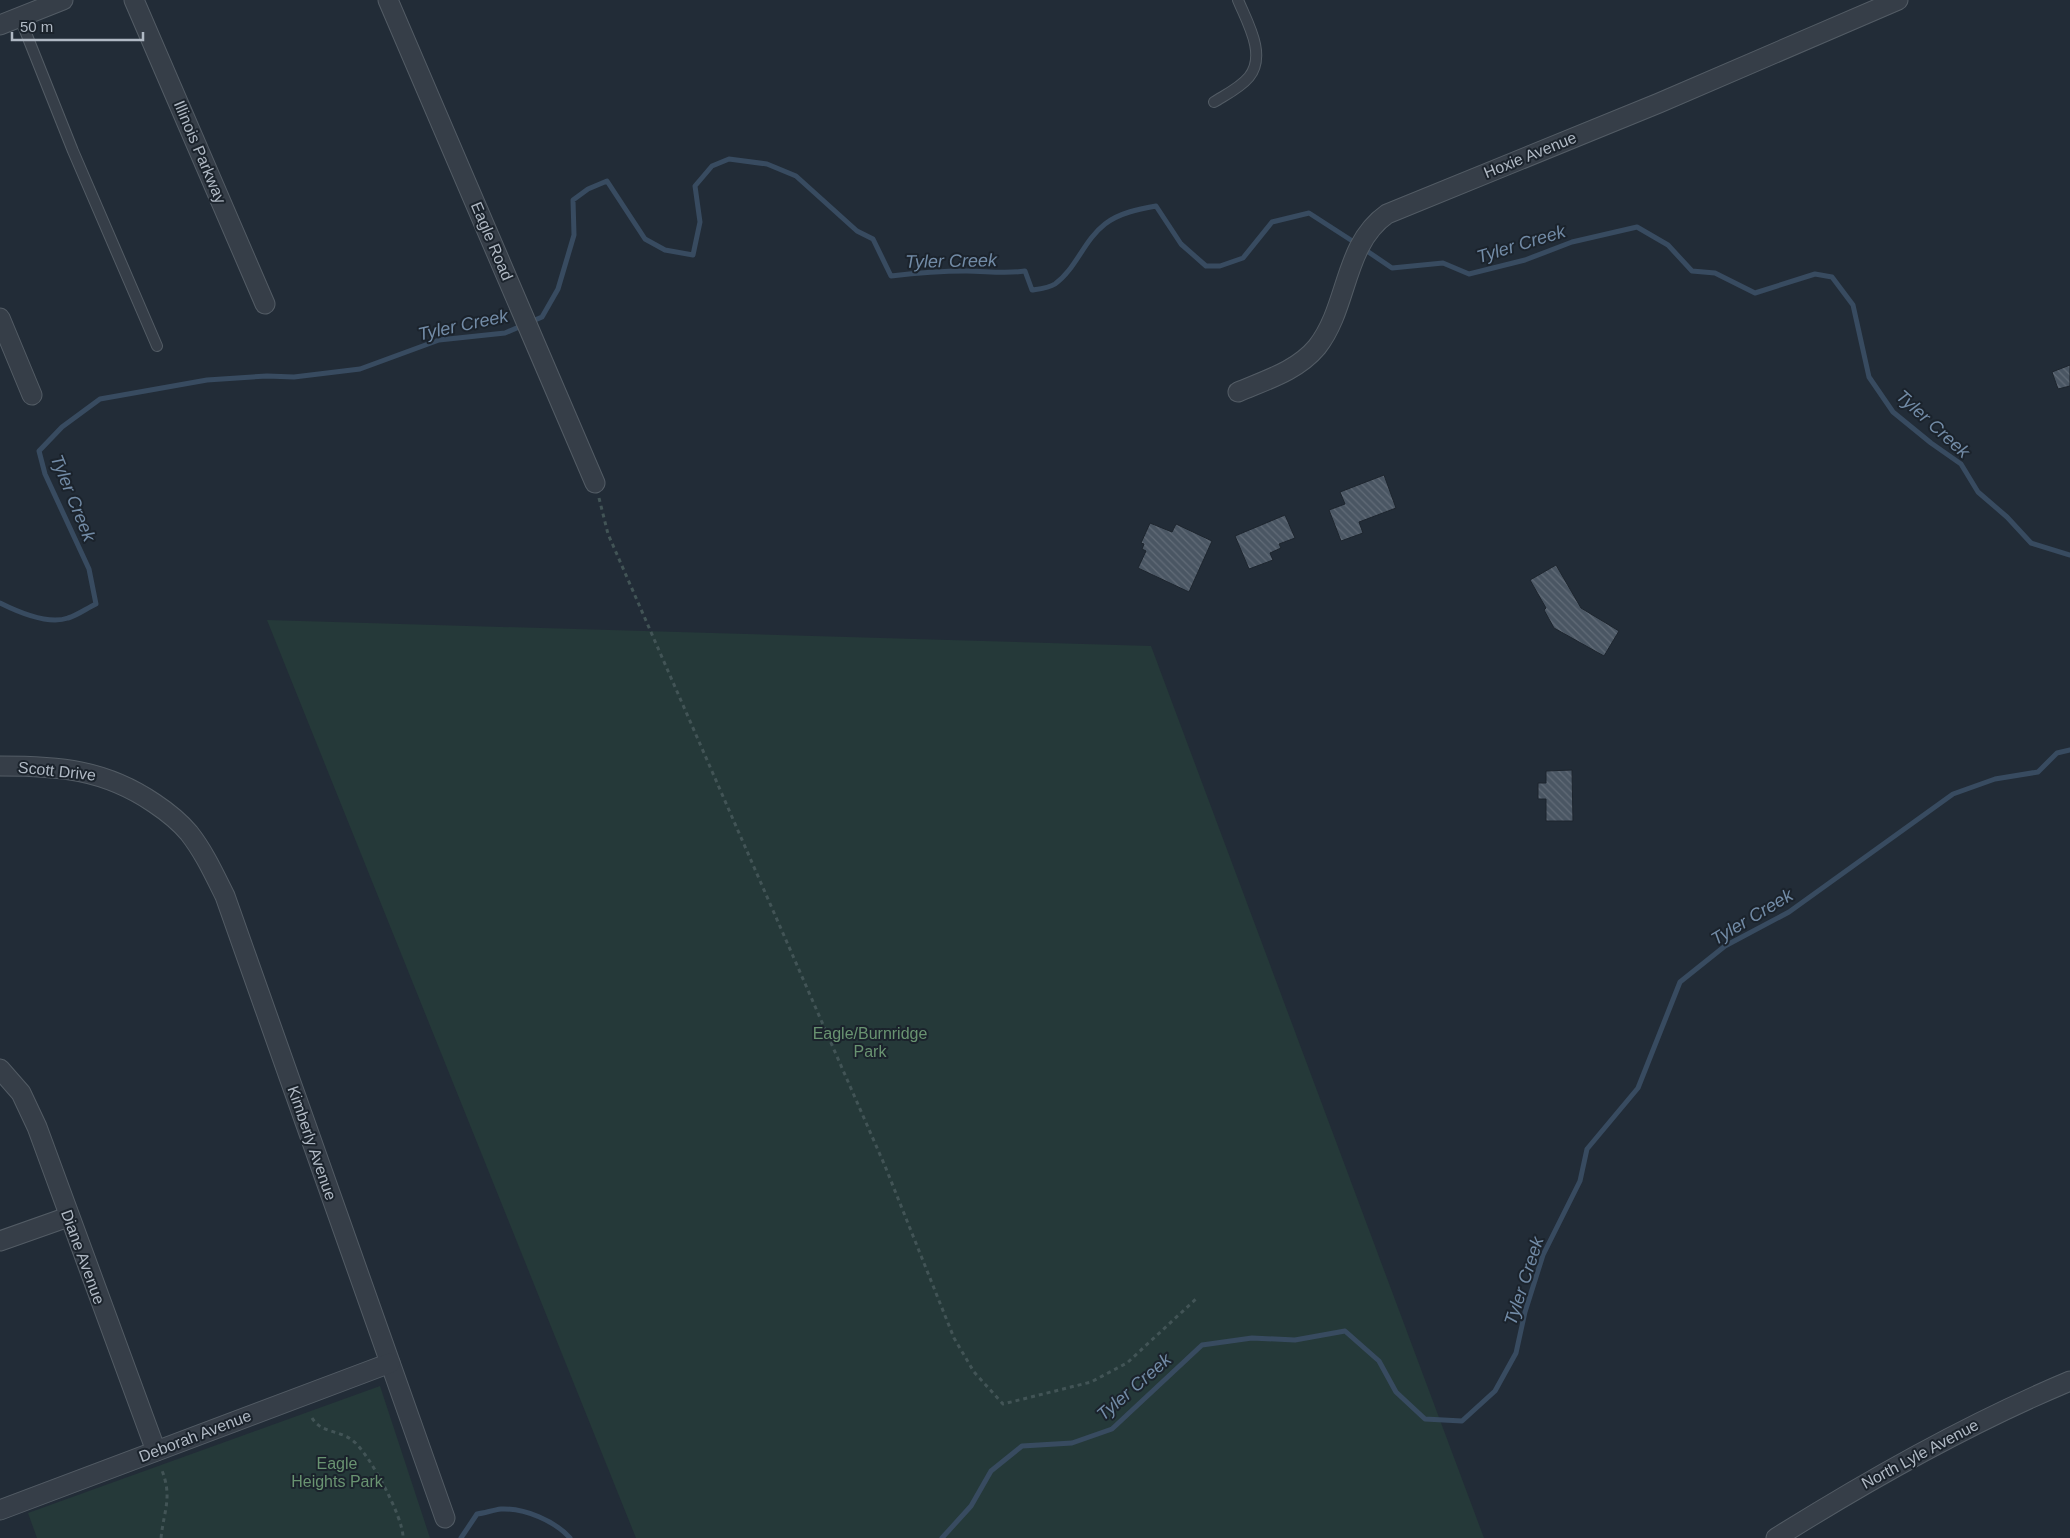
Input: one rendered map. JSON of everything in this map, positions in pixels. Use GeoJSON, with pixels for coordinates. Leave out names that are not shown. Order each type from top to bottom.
{"type":"FeatureCollection","features":[{"type":"Feature","properties":{"kind":"street"},"geometry":{"type":"LineString","coordinates":[[0,25],[63,0]]}},
{"type":"Feature","properties":{"kind":"street","name":"Illinois Parkway"},"geometry":{"type":"LineString","coordinates":[[134,0],[265,304]]}},
{"type":"Feature","properties":{"kind":"street","name":"Eagle Road"},"geometry":{"type":"LineString","coordinates":[[388,0],[595,483]]}},
{"type":"Feature","properties":{"kind":"street","name":"Hoxie Avenue"},"geometry":{"type":"LineString","coordinates":[[1238,392],[1296,366],[1317,347],[1339,305],[1357,249],[1368,232],[1387,214],[1667,100],[1898,0]]}},
{"type":"Feature","properties":{"kind":"street"},"geometry":{"type":"LineString","coordinates":[[0,318],[32,395]]}},
{"type":"Feature","properties":{"kind":"street","name":"Scott Drive"},"geometry":{"type":"LineString","coordinates":[[0,766],[40,766],[89,772],[113,780],[141,794]]}},
{"type":"Feature","properties":{"kind":"street","name":"Kimberly Avenue"},"geometry":{"type":"LineString","coordinates":[[141,794],[167,811],[188,832],[207,860],[225,896],[445,1518]]}},
{"type":"Feature","properties":{"kind":"street","name":"Diane Avenue"},"geometry":{"type":"LineString","coordinates":[[0,1069],[21,1093],[36,1127],[158,1459]]}},
{"type":"Feature","properties":{"kind":"street"},"geometry":{"type":"LineString","coordinates":[[0,1241],[68,1217]]}},
{"type":"Feature","properties":{"kind":"street","name":"Deborah Avenue"},"geometry":{"type":"LineString","coordinates":[[0,1510],[158,1459],[390,1363]]}},
{"type":"Feature","properties":{"kind":"street","name":"North Lyle Avenue"},"geometry":{"type":"LineString","coordinates":[[1776,1538],[1870,1479],[2025,1400],[2070,1382]]}},
{"type":"Feature","properties":{"kind":"lane"},"geometry":{"type":"LineString","coordinates":[[1214,102],[1239,86],[1250,76],[1255,60],[1253,38],[1238,0]]}},
{"type":"Feature","properties":{"kind":"lane"},"geometry":{"type":"LineString","coordinates":[[20,18],[73,151],[157,346]]}},
{"type":"Feature","properties":{"kind":"path"},"geometry":{"type":"LineString","coordinates":[[595,483],[608,534],[881,1157],[954,1338],[974,1372],[1004,1404],[1091,1382],[1127,1363],[1197,1298]]}},
{"type":"Feature","properties":{"kind":"path"},"geometry":{"type":"LineString","coordinates":[[312,1418],[316,1425],[345,1436],[362,1449],[398,1513],[403,1530],[403,1538]]}},
{"type":"Feature","properties":{"kind":"path"},"geometry":{"type":"LineString","coordinates":[[158,1459],[168,1486],[168,1499],[161,1538]]}},
{"type":"Feature","properties":{"kind":"green space","name":"Eagle/Burnridge Park"},"geometry":{"type":"Polygon","coordinates":[[[267,620],[1151,646],[1484,1538],[636,1538],[267,620]]]}},
{"type":"Feature","properties":{"kind":"green space","name":"Eagle Heights Park"},"geometry":{"type":"Polygon","coordinates":[[[380,1386],[430,1538],[37,1538],[28,1513],[380,1386]]]}},
{"type":"Feature","properties":{"kind":"building"},"geometry":{"type":"Polygon","coordinates":[[[2070,365],[2070,386],[2058,389],[2052,372],[2070,365]]]}},
{"type":"Feature","properties":{"kind":"building"},"geometry":{"type":"Polygon","coordinates":[[[1384,475],[1396,508],[1359,522],[1363,533],[1341,541],[1329,510],[1345,504],[1340,492],[1384,475]]]}},
{"type":"Feature","properties":{"kind":"building"},"geometry":{"type":"Polygon","coordinates":[[[1285,515],[1295,538],[1279,544],[1281,548],[1270,553],[1273,560],[1249,569],[1235,536],[1285,515]]]}},
{"type":"Feature","properties":{"kind":"building"},"geometry":{"type":"Polygon","coordinates":[[[1150,523],[1172,532],[1176,524],[1212,541],[1189,592],[1138,568],[1146,551],[1142,549],[1144,544],[1141,543],[1150,523]]]}},
{"type":"Feature","properties":{"kind":"building"},"geometry":{"type":"Polygon","coordinates":[[[1556,565],[1581,608],[1619,631],[1604,656],[1554,628],[1544,610],[1546,608],[1530,580],[1556,565]]]}},
{"type":"Feature","properties":{"kind":"building"},"geometry":{"type":"Polygon","coordinates":[[[1572,770],[1573,821],[1546,821],[1546,799],[1538,799],[1538,783],[1546,783],[1546,771],[1572,770]]]}},
{"type":"Feature","properties":{"kind":"waterway","name":"Tyler Creek"},"geometry":{"type":"LineString","coordinates":[[0,603],[24,614],[51,620],[72,617],[96,604],[89,569],[45,474],[39,451],[62,427],[100,399],[207,380],[267,376],[294,377],[360,369],[439,340],[505,333],[542,317],[558,289],[574,235],[573,200],[588,189],[607,181],[645,239],[665,250],[693,255],[700,222],[695,186],[712,166],[729,159],[767,164],[796,176],[857,231],[873,239],[891,276],[947,271],[1025,271],[1032,290],[1050,286],[1062,278],[1075,263],[1091,238],[1105,224],[1129,212],[1156,206],[1181,244],[1206,266],[1220,266],[1243,258],[1272,222],[1309,213],[1357,244]]}},
{"type":"Feature","properties":{"kind":"waterway","name":"Tyler Creek"},"geometry":{"type":"LineString","coordinates":[[1364,249],[1392,268],[1443,263],[1469,274],[1525,260],[1572,242],[1637,227],[1668,245],[1692,271],[1715,273],[1755,293],[1815,274],[1832,277],[1853,305],[1869,377],[1893,412],[1931,443],[1961,464],[1978,492],[2007,517],[2031,543],[2070,555]]}},
{"type":"Feature","properties":{"kind":"waterway","name":"Tyler Creek"},"geometry":{"type":"LineString","coordinates":[[942,1538],[971,1506],[991,1471],[1022,1446],[1072,1443],[1112,1429],[1202,1345],[1252,1338],[1295,1340],[1345,1331],[1379,1361],[1396,1392],[1425,1419],[1462,1421],[1495,1391],[1516,1353],[1525,1312],[1543,1255],[1580,1181],[1587,1149],[1638,1088],[1680,982],[1725,946],[1789,912],[1953,794],[1995,779],[2038,772],[2057,753],[2070,750]]}},
{"type":"Feature","properties":{"kind":"waterway","name":"Tyler Creek"},"geometry":{"type":"LineString","coordinates":[[461,1538],[477,1514],[501,1509],[520,1511],[539,1517],[556,1526],[570,1538]]}}]}
